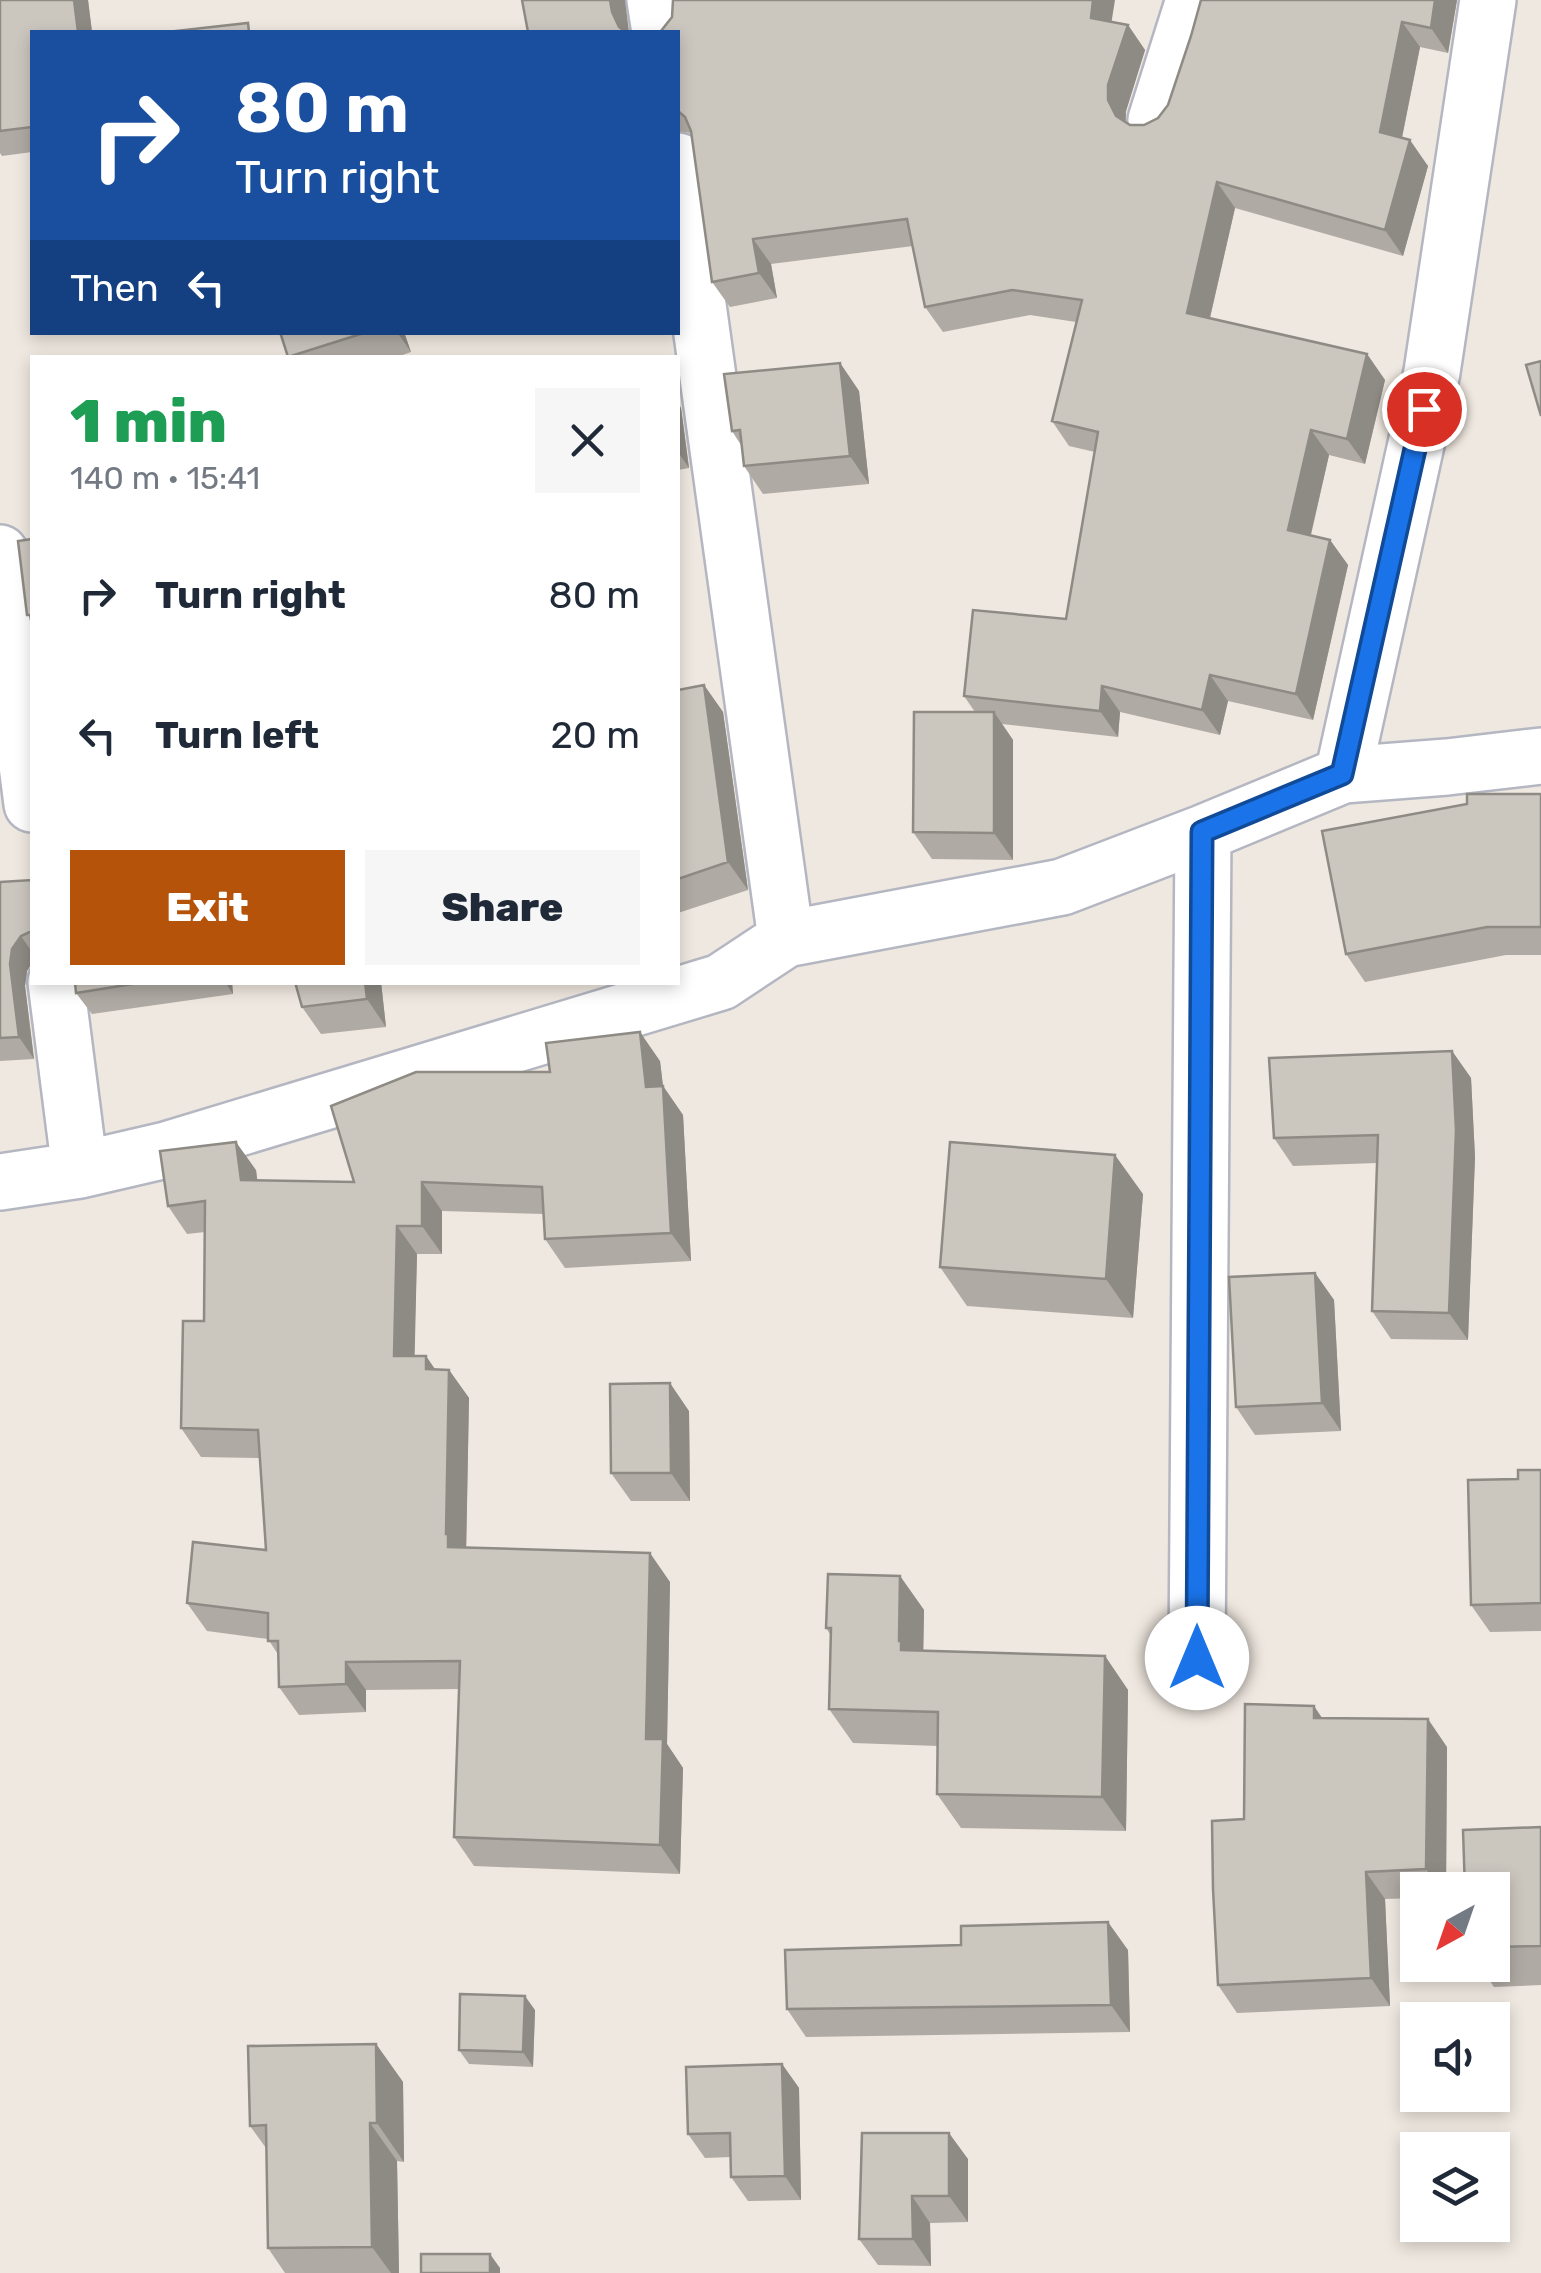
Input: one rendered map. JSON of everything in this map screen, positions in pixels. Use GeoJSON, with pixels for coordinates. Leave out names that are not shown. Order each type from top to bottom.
{"type":"FeatureCollection","features":[{"type":"Feature","properties":{"kind":"street"},"geometry":{"type":"LineString","coordinates":[[655,0],[660,30]]}},
{"type":"Feature","properties":{"kind":"street"},"geometry":{"type":"LineString","coordinates":[[1156,120],[1194,0]]}},
{"type":"Feature","properties":{"kind":"street"},"geometry":{"type":"LineString","coordinates":[[1342,774],[1432,372],[1488,0]]}},
{"type":"Feature","properties":{"kind":"street"},"geometry":{"type":"LineString","coordinates":[[680,175],[786,939]]}},
{"type":"Feature","properties":{"kind":"street"},"geometry":{"type":"LineString","coordinates":[[0,553],[30,788]]}},
{"type":"Feature","properties":{"kind":"street"},"geometry":{"type":"LineString","coordinates":[[0,1182],[80,1170],[166,1150],[721,982],[786,939],[1062,887],[1342,774],[1447,768],[1541,756]]}},
{"type":"Feature","properties":{"kind":"street"},"geometry":{"type":"LineString","coordinates":[[1197,1658],[1202,832]]}},
{"type":"Feature","properties":{"kind":"street"},"geometry":{"type":"LineString","coordinates":[[56,985],[80,1170]]}},
{"type":"Feature","properties":{"kind":"building"},"geometry":{"type":"Polygon","coordinates":[[[0,0],[74,0],[78,30],[30,30],[30,127],[0,131],[0,0]]]}},
{"type":"Feature","properties":{"kind":"building"},"geometry":{"type":"Polygon","coordinates":[[[522,0],[610,0],[612,12],[623,30],[528,30],[522,0]]]}},
{"type":"Feature","properties":{"kind":"building"},"geometry":{"type":"Polygon","coordinates":[[[673,0],[1093,0],[1091,18],[1128,25],[1108,85],[1108,100],[1116,116],[1130,125],[1144,125],[1158,118],[1168,105],[1201,0],[1435,0],[1431,28],[1402,22],[1380,132],[1410,140],[1385,230],[1217,182],[1187,313],[1367,354],[1347,439],[1311,430],[1288,530],[1330,540],[1296,694],[1210,675],[1202,710],[1102,686],[1100,711],[964,696],[973,610],[1066,619],[1098,432],[1052,421],[1082,300],[1012,290],[925,307],[907,219],[753,239],[759,273],[712,282],[691,131],[680,113],[680,30],[662,30],[672,17],[673,0]]]}},
{"type":"Feature","properties":{"kind":"building"},"geometry":{"type":"Polygon","coordinates":[[[248,23],[249,30],[184,30],[248,23]]]}},
{"type":"Feature","properties":{"kind":"building"},"geometry":{"type":"Polygon","coordinates":[[[281,335],[358,335],[294,355],[287,355],[281,335]]]}},
{"type":"Feature","properties":{"kind":"building"},"geometry":{"type":"Polygon","coordinates":[[[1541,361],[1541,416],[1526,365],[1541,361]]]}},
{"type":"Feature","properties":{"kind":"building"},"geometry":{"type":"Polygon","coordinates":[[[840,363],[850,456],[744,466],[740,430],[732,431],[724,374],[840,363]]]}},
{"type":"Feature","properties":{"kind":"building"},"geometry":{"type":"Polygon","coordinates":[[[30,539],[30,615],[27,615],[18,541],[30,539]]]}},
{"type":"Feature","properties":{"kind":"building"},"geometry":{"type":"Polygon","coordinates":[[[704,685],[728,862],[680,878],[680,690],[704,685]]]}},
{"type":"Feature","properties":{"kind":"building"},"geometry":{"type":"Polygon","coordinates":[[[914,712],[994,712],[994,833],[913,832],[914,712]]]}},
{"type":"Feature","properties":{"kind":"building"},"geometry":{"type":"Polygon","coordinates":[[[1467,794],[1541,794],[1541,927],[1487,927],[1346,954],[1322,831],[1467,804],[1467,794]]]}},
{"type":"Feature","properties":{"kind":"building"},"geometry":{"type":"Polygon","coordinates":[[[30,880],[30,932],[21,936],[12,949],[10,964],[19,1037],[0,1038],[0,882],[30,880]]]}},
{"type":"Feature","properties":{"kind":"building"},"geometry":{"type":"Polygon","coordinates":[[[75,985],[126,985],[76,993],[75,985]]]}},
{"type":"Feature","properties":{"kind":"building"},"geometry":{"type":"Polygon","coordinates":[[[296,985],[365,985],[367,999],[302,1007],[296,985]]]}},
{"type":"Feature","properties":{"kind":"building"},"geometry":{"type":"Polygon","coordinates":[[[640,1032],[646,1087],[663,1086],[671,1233],[545,1239],[542,1187],[422,1182],[422,1226],[397,1226],[394,1356],[426,1356],[426,1369],[449,1370],[448,1547],[650,1553],[646,1739],[663,1739],[660,1845],[454,1837],[460,1661],[346,1662],[346,1684],[279,1687],[278,1641],[268,1641],[268,1613],[187,1603],[193,1542],[266,1550],[258,1430],[181,1428],[183,1321],[204,1321],[205,1201],[168,1206],[160,1151],[236,1142],[241,1180],[354,1182],[331,1106],[416,1072],[550,1072],[546,1043],[640,1032]]]}},
{"type":"Feature","properties":{"kind":"building"},"geometry":{"type":"Polygon","coordinates":[[[1452,1051],[1456,1130],[1449,1313],[1372,1311],[1378,1135],[1274,1138],[1269,1058],[1452,1051]]]}},
{"type":"Feature","properties":{"kind":"building"},"geometry":{"type":"Polygon","coordinates":[[[950,1142],[1115,1155],[1106,1279],[940,1267],[950,1142]]]}},
{"type":"Feature","properties":{"kind":"building"},"geometry":{"type":"Polygon","coordinates":[[[1315,1273],[1322,1403],[1236,1407],[1229,1277],[1315,1273]]]}},
{"type":"Feature","properties":{"kind":"building"},"geometry":{"type":"Polygon","coordinates":[[[670,1383],[671,1473],[611,1473],[610,1384],[670,1383]]]}},
{"type":"Feature","properties":{"kind":"building"},"geometry":{"type":"Polygon","coordinates":[[[1518,1470],[1541,1470],[1541,1603],[1471,1605],[1468,1480],[1518,1479],[1518,1470]]]}},
{"type":"Feature","properties":{"kind":"building"},"geometry":{"type":"Polygon","coordinates":[[[828,1574],[900,1576],[901,1650],[1105,1656],[1102,1797],[937,1794],[938,1712],[829,1709],[828,1574]]]}},
{"type":"Feature","properties":{"kind":"building"},"geometry":{"type":"Polygon","coordinates":[[[1245,1704],[1314,1706],[1314,1718],[1428,1719],[1426,1869],[1366,1872],[1371,1978],[1218,1985],[1212,1821],[1244,1819],[1245,1704]]]}},
{"type":"Feature","properties":{"kind":"building"},"geometry":{"type":"Polygon","coordinates":[[[1541,1827],[1541,1946],[1510,1947],[1510,1872],[1464,1872],[1463,1830],[1541,1827]]]}},
{"type":"Feature","properties":{"kind":"building"},"geometry":{"type":"Polygon","coordinates":[[[1108,1922],[1111,2005],[787,2009],[785,1950],[961,1945],[961,1926],[1108,1922]]]}},
{"type":"Feature","properties":{"kind":"building"},"geometry":{"type":"Polygon","coordinates":[[[460,1994],[525,1996],[523,2052],[459,2050],[460,1994]]]}},
{"type":"Feature","properties":{"kind":"building"},"geometry":{"type":"Polygon","coordinates":[[[376,2044],[377,2123],[370,2123],[372,2247],[268,2248],[266,2125],[250,2126],[248,2046],[376,2044]]]}},
{"type":"Feature","properties":{"kind":"building"},"geometry":{"type":"Polygon","coordinates":[[[782,2064],[785,2176],[731,2177],[730,2133],[688,2134],[686,2067],[782,2064]]]}},
{"type":"Feature","properties":{"kind":"building"},"geometry":{"type":"Polygon","coordinates":[[[862,2133],[949,2133],[949,2196],[912,2196],[913,2239],[859,2239],[862,2133]]]}},
{"type":"Feature","properties":{"kind":"building"},"geometry":{"type":"Polygon","coordinates":[[[421,2254],[490,2254],[490,2273],[421,2273],[421,2254]]]}},
{"type":"Feature","properties":{"kind":"route"},"geometry":{"type":"LineString","coordinates":[[1197,1658],[1202,832],[1342,774],[1424,409]]}}]}
